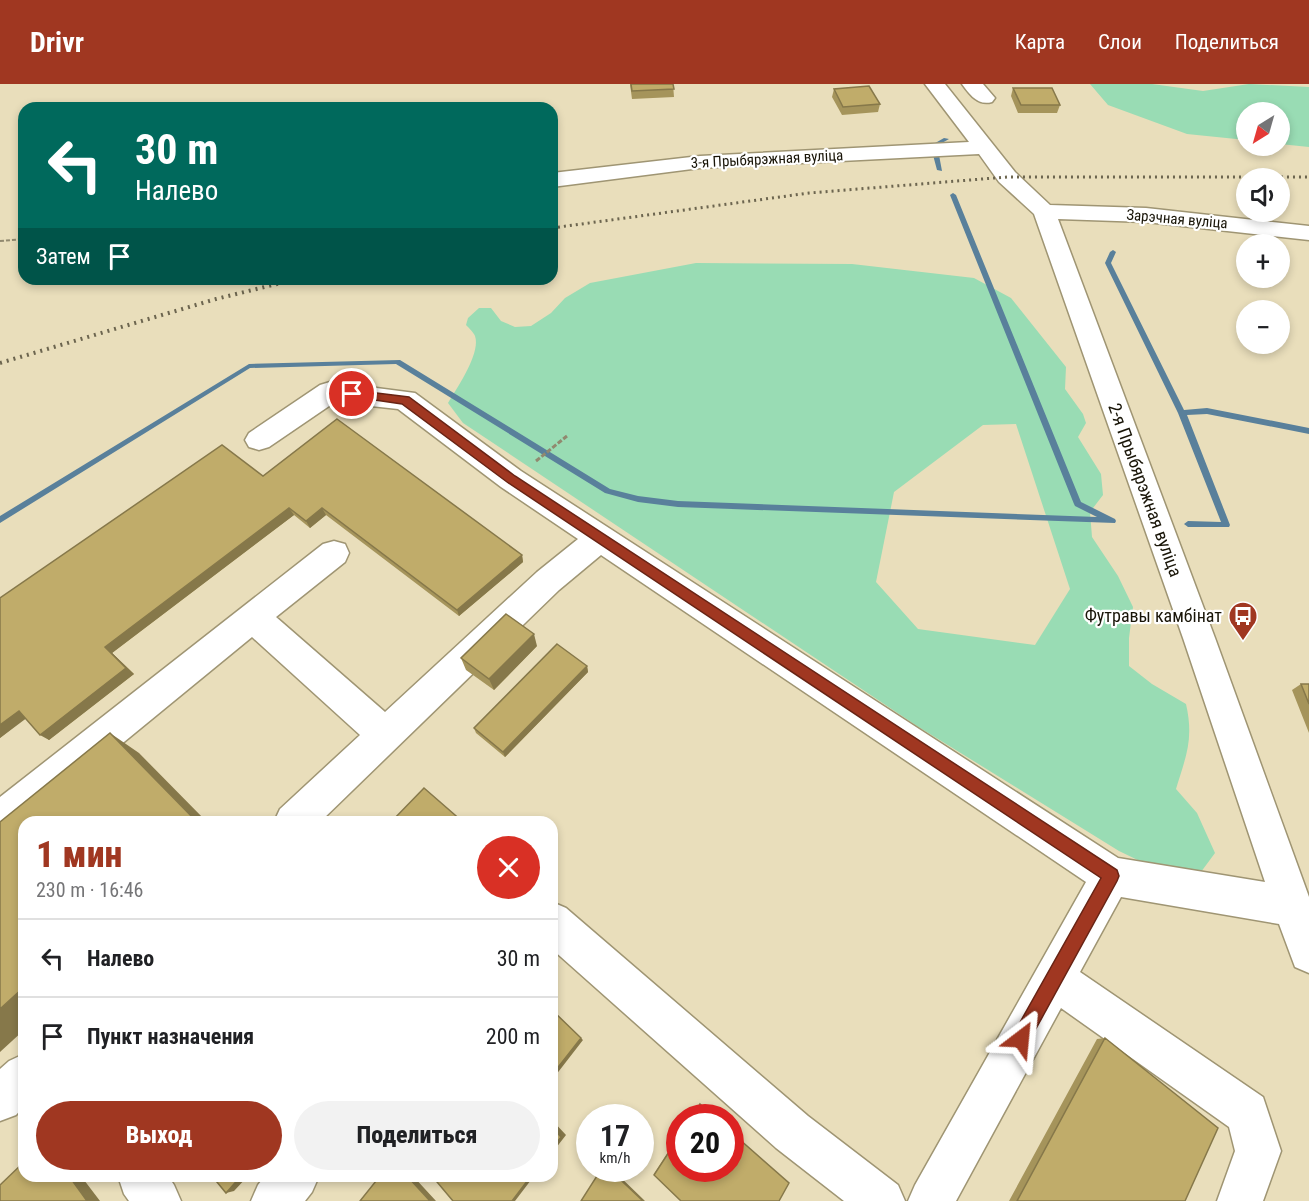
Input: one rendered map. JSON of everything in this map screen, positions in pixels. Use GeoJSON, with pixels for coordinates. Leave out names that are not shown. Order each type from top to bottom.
{"type":"FeatureCollection","features":[{"type":"Feature","properties":{"kind":"street","name":"2-я Прыбярэжная вуліца"},"geometry":{"type":"LineString","coordinates":[[935,84],[1006,177],[1044,212],[1199,638],[1309,953]]}},
{"type":"Feature","properties":{"kind":"street","name":"3-я Прыбярэжная вуліца"},"geometry":{"type":"LineString","coordinates":[[558,179],[700,162],[982,148]]}},
{"type":"Feature","properties":{"kind":"street","name":"Зарэчная вуліца"},"geometry":{"type":"LineString","coordinates":[[1044,212],[1146,215],[1309,233]]}},
{"type":"Feature","properties":{"kind":"street"},"geometry":{"type":"LineString","coordinates":[[259,440],[330,392],[405,400],[511,479],[1111,876],[1245,896],[1291,906]]}},
{"type":"Feature","properties":{"kind":"street"},"geometry":{"type":"LineString","coordinates":[[299,816],[548,581],[600,538]]}},
{"type":"Feature","properties":{"kind":"street"},"geometry":{"type":"LineString","coordinates":[[0,820],[334,553]]}},
{"type":"Feature","properties":{"kind":"street"},"geometry":{"type":"LineString","coordinates":[[253,617],[385,735]]}},
{"type":"Feature","properties":{"kind":"street"},"geometry":{"type":"LineString","coordinates":[[931,1201],[1111,876]]}},
{"type":"Feature","properties":{"kind":"street"},"geometry":{"type":"LineString","coordinates":[[558,927],[792,1132],[882,1201]]}},
{"type":"Feature","properties":{"kind":"street"},"geometry":{"type":"LineString","coordinates":[[1054,978],[1247,1113],[1258,1151],[1240,1201]]}},
{"type":"Feature","properties":{"kind":"street"},"geometry":{"type":"LineString","coordinates":[[0,1099],[18,1082]]}},
{"type":"Feature","properties":{"kind":"street"},"geometry":{"type":"LineString","coordinates":[[274,1201],[291,1182]]}},
{"type":"Feature","properties":{"kind":"path"},"geometry":{"type":"LineString","coordinates":[[0,241],[18,240]]}},
{"type":"Feature","properties":{"kind":"path"},"geometry":{"type":"LineString","coordinates":[[532,464],[567,436]]}},
{"type":"Feature","properties":{"kind":"green space"},"geometry":{"type":"Polygon","coordinates":[[[1090,84],[1152,84],[1203,91],[1249,84],[1309,87],[1309,147],[1290,145],[1290,102],[1236,102],[1236,139],[1187,134],[1108,105],[1090,84]]]}},
{"type":"Feature","properties":{"kind":"green space"},"geometry":{"type":"Polygon","coordinates":[[[696,263],[852,264],[974,278],[1011,298],[1066,367],[1065,389],[1083,414],[1086,423],[1078,437],[1101,474],[1103,495],[1090,512],[1092,537],[1118,576],[1133,607],[1129,638],[1129,666],[1152,684],[1186,704],[1189,738],[1176,789],[1197,813],[1215,853],[1198,876],[1175,878],[1119,851],[917,726],[463,423],[448,403],[475,352],[475,336],[466,325],[468,318],[479,308],[491,308],[501,321],[515,327],[531,326],[551,313],[565,298],[590,283],[696,263]],[[1016,424],[983,425],[894,492],[876,582],[918,629],[1035,645],[1070,589],[1016,424]]]}},
{"type":"Feature","properties":{"kind":"building"},"geometry":{"type":"Polygon","coordinates":[[[631,84],[673,84],[674,89],[632,91],[631,84]]]}},
{"type":"Feature","properties":{"kind":"building"},"geometry":{"type":"Polygon","coordinates":[[[869,86],[880,104],[843,107],[834,89],[869,86]]]}},
{"type":"Feature","properties":{"kind":"building"},"geometry":{"type":"Polygon","coordinates":[[[1013,88],[1052,88],[1060,105],[1021,105],[1013,88]]]}},
{"type":"Feature","properties":{"kind":"building"},"geometry":{"type":"Polygon","coordinates":[[[337,419],[522,555],[457,610],[322,508],[306,521],[289,508],[105,647],[126,668],[40,735],[19,711],[0,725],[0,598],[222,445],[263,476],[337,419]]]}},
{"type":"Feature","properties":{"kind":"building"},"geometry":{"type":"Polygon","coordinates":[[[506,614],[534,634],[489,679],[461,658],[506,614]]]}},
{"type":"Feature","properties":{"kind":"building"},"geometry":{"type":"Polygon","coordinates":[[[557,644],[587,666],[503,752],[474,728],[557,644]]]}},
{"type":"Feature","properties":{"kind":"building"},"geometry":{"type":"Polygon","coordinates":[[[1301,684],[1309,684],[1309,704],[1301,684]]]}},
{"type":"Feature","properties":{"kind":"building"},"geometry":{"type":"Polygon","coordinates":[[[110,733],[191,816],[18,816],[18,992],[0,1009],[0,822],[110,733]]]}},
{"type":"Feature","properties":{"kind":"building"},"geometry":{"type":"Polygon","coordinates":[[[424,788],[456,816],[397,816],[424,788]]]}},
{"type":"Feature","properties":{"kind":"building"},"geometry":{"type":"Polygon","coordinates":[[[558,1016],[581,1038],[558,1067],[558,1016]]]}},
{"type":"Feature","properties":{"kind":"building"},"geometry":{"type":"Polygon","coordinates":[[[1105,1038],[1218,1128],[1185,1201],[1017,1201],[1105,1038]]]}},
{"type":"Feature","properties":{"kind":"building"},"geometry":{"type":"Polygon","coordinates":[[[744,1143],[789,1183],[779,1201],[681,1201],[654,1175],[666,1157],[666,1182],[744,1182],[744,1143]]]}},
{"type":"Feature","properties":{"kind":"building"},"geometry":{"type":"Polygon","coordinates":[[[18,1168],[18,1182],[73,1182],[87,1201],[0,1201],[0,1185],[18,1168]]]}},
{"type":"Feature","properties":{"kind":"building"},"geometry":{"type":"Polygon","coordinates":[[[217,1182],[236,1182],[226,1193],[217,1182]]]}},
{"type":"Feature","properties":{"kind":"building"},"geometry":{"type":"Polygon","coordinates":[[[375,1182],[413,1182],[430,1201],[360,1201],[375,1182]]]}},
{"type":"Feature","properties":{"kind":"building"},"geometry":{"type":"Polygon","coordinates":[[[437,1182],[526,1182],[512,1201],[453,1201],[437,1182]]]}},
{"type":"Feature","properties":{"kind":"building"},"geometry":{"type":"Polygon","coordinates":[[[593,1182],[623,1182],[643,1201],[581,1201],[593,1182]]]}},
{"type":"Feature","properties":{"kind":"waterway"},"geometry":{"type":"LineString","coordinates":[[933,146],[946,139]]}},
{"type":"Feature","properties":{"kind":"waterway"},"geometry":{"type":"LineString","coordinates":[[936,155],[940,170]]}},
{"type":"Feature","properties":{"kind":"waterway"},"geometry":{"type":"LineString","coordinates":[[953,195],[1078,504],[1108,519]]}},
{"type":"Feature","properties":{"kind":"waterway"},"geometry":{"type":"LineString","coordinates":[[1113,252],[1108,263],[1182,413]]}},
{"type":"Feature","properties":{"kind":"waterway"},"geometry":{"type":"LineString","coordinates":[[0,520],[249,366],[397,362],[608,491],[638,499],[678,504],[1112,521]]}},
{"type":"Feature","properties":{"kind":"waterway"},"geometry":{"type":"LineString","coordinates":[[1182,413],[1207,411],[1309,431]]}},
{"type":"Feature","properties":{"kind":"waterway"},"geometry":{"type":"LineString","coordinates":[[1182,413],[1226,525],[1188,524]]}},
{"type":"Feature","properties":{"kind":"railway"},"geometry":{"type":"LineString","coordinates":[[558,227],[809,193],[1007,177],[1309,177]]}},
{"type":"Feature","properties":{"kind":"railway"},"geometry":{"type":"LineString","coordinates":[[0,363],[216,299],[273,285]]}},
{"type":"Feature","properties":{"kind":"place","name":"Футравы камбінат"},"geometry":{"type":"Point","coordinates":[1243,642]}},
{"type":"Feature","properties":{"kind":"route"},"geometry":{"type":"LineString","coordinates":[[352,394],[405,400],[511,479],[1111,876],[1021,1039]]}}]}
